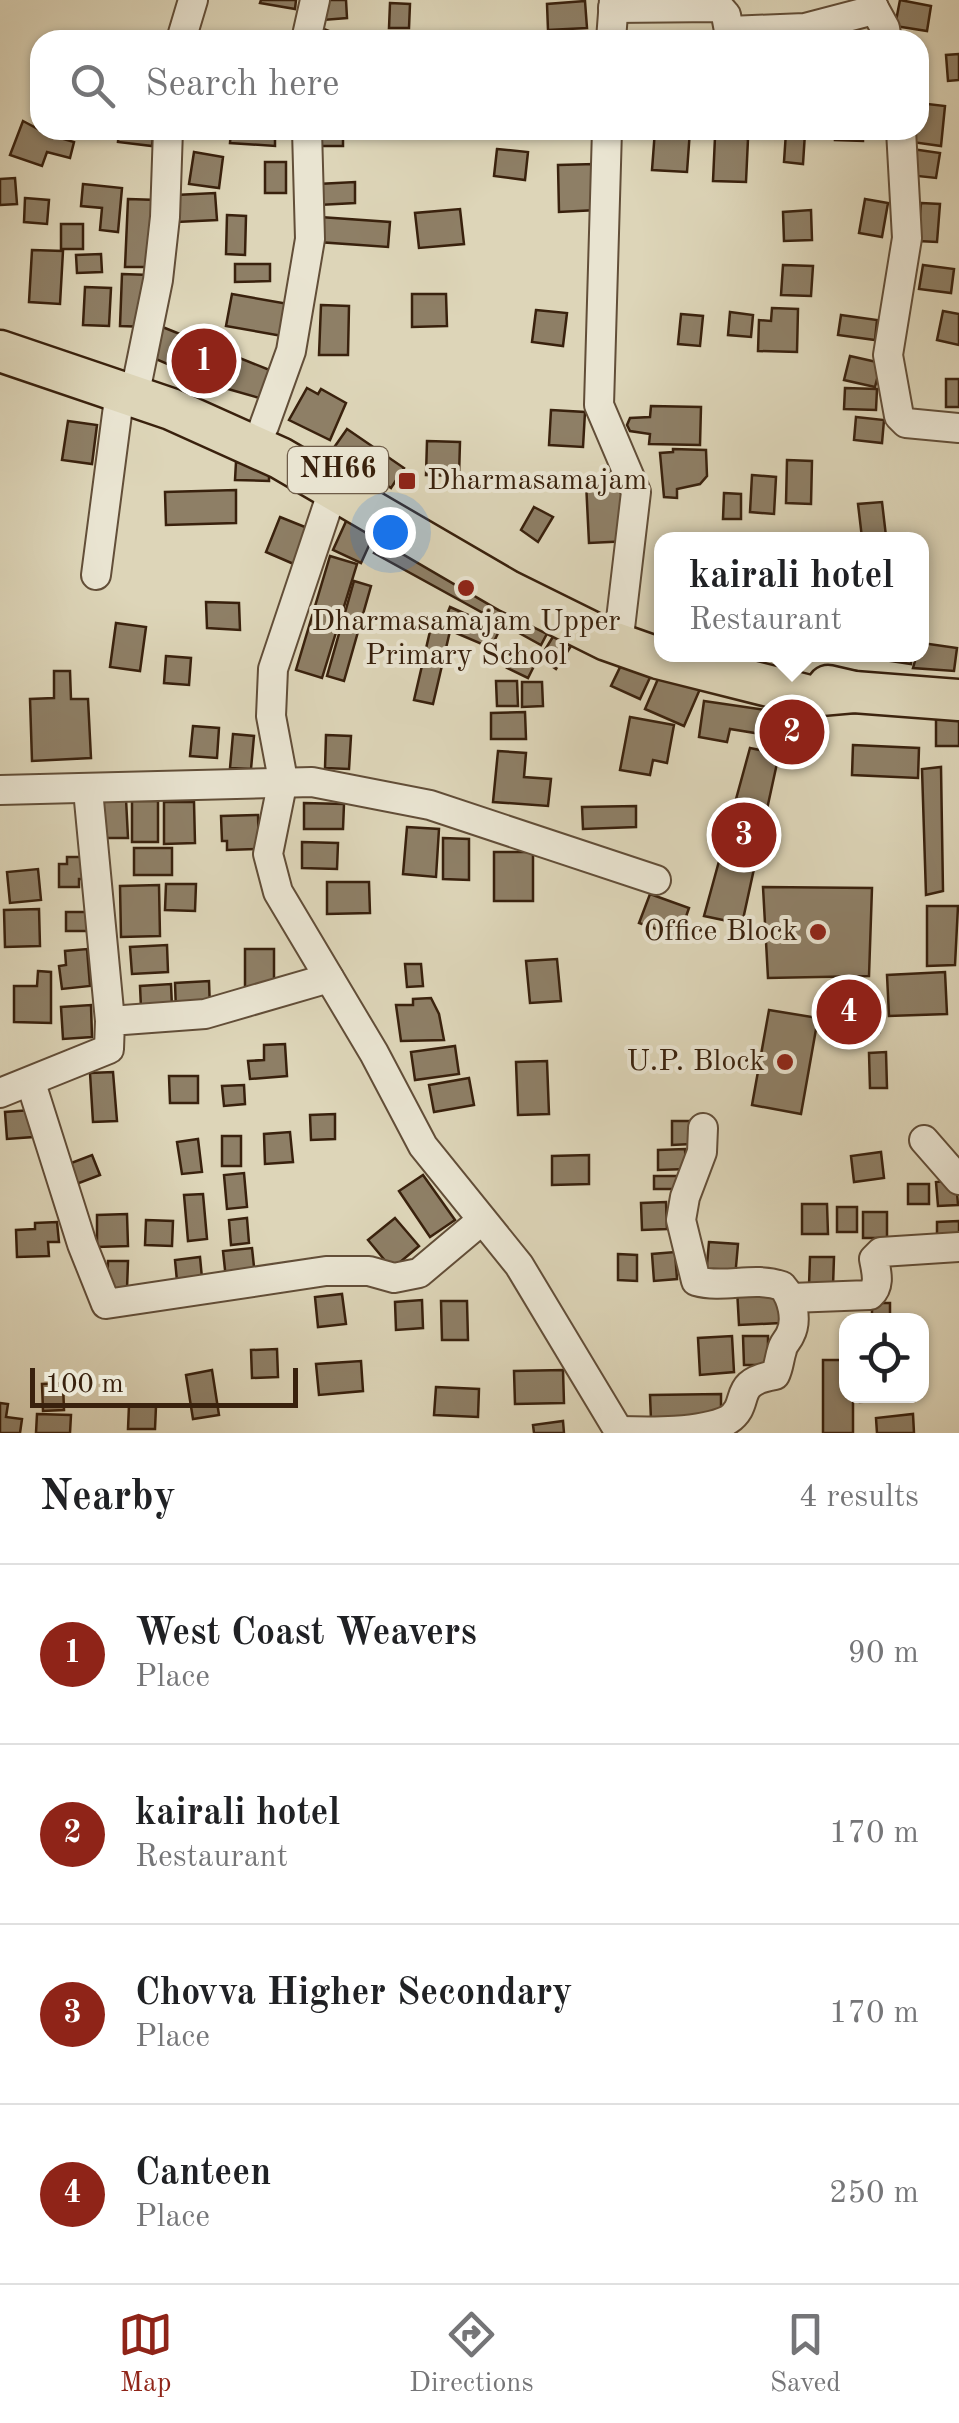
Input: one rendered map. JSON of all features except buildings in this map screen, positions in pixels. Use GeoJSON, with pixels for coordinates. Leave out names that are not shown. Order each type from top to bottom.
{"type":"FeatureCollection","features":[{"type":"Feature","properties":{"kind":"highway","name":"NH66"},"geometry":{"type":"LineString","coordinates":[[0,330],[129,384],[171,408],[337,481],[588,614],[654,637]]}},
{"type":"Feature","properties":{"kind":"highway","name":"NH66"},"geometry":{"type":"LineString","coordinates":[[0,350],[129,384],[264,426],[337,481],[558,619],[654,657]]}},
{"type":"Feature","properties":{"kind":"highway","name":"NH66"},"geometry":{"type":"LineString","coordinates":[[674,662],[809,696],[854,692],[959,700]]}},
{"type":"Feature","properties":{"kind":"highway","name":"NH66"},"geometry":{"type":"LineString","coordinates":[[747,662],[854,692]]}},
{"type":"Feature","properties":{"kind":"street"},"geometry":{"type":"LineString","coordinates":[[184,30],[192,0]]}},
{"type":"Feature","properties":{"kind":"street"},"geometry":{"type":"LineString","coordinates":[[308,30],[315,0]]}},
{"type":"Feature","properties":{"kind":"street"},"geometry":{"type":"LineString","coordinates":[[612,30],[614,4],[720,7],[730,30]]}},
{"type":"Feature","properties":{"kind":"street"},"geometry":{"type":"LineString","coordinates":[[769,30],[805,28],[873,4],[885,30]]}},
{"type":"Feature","properties":{"kind":"street"},"geometry":{"type":"LineString","coordinates":[[96,574],[129,384],[158,280],[168,140]]}},
{"type":"Feature","properties":{"kind":"street"},"geometry":{"type":"LineString","coordinates":[[264,426],[291,351],[310,239],[306,140]]}},
{"type":"Feature","properties":{"kind":"street"},"geometry":{"type":"LineString","coordinates":[[607,140],[599,405],[636,492],[620,628]]}},
{"type":"Feature","properties":{"kind":"street"},"geometry":{"type":"LineString","coordinates":[[902,140],[907,238],[888,355],[899,416],[906,423],[959,428]]}},
{"type":"Feature","properties":{"kind":"street"},"geometry":{"type":"LineString","coordinates":[[337,481],[273,669],[271,716],[283,780],[268,854],[278,892],[374,1052],[423,1146],[520,1265],[619,1432],[680,1432],[716,1427],[732,1418],[747,1386],[755,1378],[775,1375],[779,1370],[784,1343],[791,1334],[791,1298],[782,1286],[696,1282],[681,1220],[692,1174],[702,1152],[704,1128]]}},
{"type":"Feature","properties":{"kind":"street"},"geometry":{"type":"LineString","coordinates":[[0,790],[312,782],[430,805],[656,880]]}},
{"type":"Feature","properties":{"kind":"street"},"geometry":{"type":"LineString","coordinates":[[0,1093],[109,1049],[110,1022],[88,790]]}},
{"type":"Feature","properties":{"kind":"street"},"geometry":{"type":"LineString","coordinates":[[110,1022],[206,1014],[329,978]]}},
{"type":"Feature","properties":{"kind":"street"},"geometry":{"type":"LineString","coordinates":[[31,1083],[82,1244],[106,1304],[326,1271],[369,1272],[394,1278],[419,1273],[482,1220]]}},
{"type":"Feature","properties":{"kind":"street"},"geometry":{"type":"LineString","coordinates":[[924,1140],[959,1180]]}},
{"type":"Feature","properties":{"kind":"street"},"geometry":{"type":"LineString","coordinates":[[791,1298],[870,1294],[876,1290],[874,1259],[881,1252],[959,1247]]}},
{"type":"Feature","properties":{"kind":"place","name":"West Coast Weavers"},"geometry":{"type":"Point","coordinates":[204,361]}},
{"type":"Feature","properties":{"kind":"place","name":"Dharmasamajam"},"geometry":{"type":"Point","coordinates":[407,481]}},
{"type":"Feature","properties":{"kind":"place","name":"Dharmasamajam Upper Primary School"},"geometry":{"type":"Point","coordinates":[466,588]}},
{"type":"Feature","properties":{"kind":"place","name":"kairali hotel"},"geometry":{"type":"Point","coordinates":[792,732]}},
{"type":"Feature","properties":{"kind":"place","name":"Chovva Higher Secondary"},"geometry":{"type":"Point","coordinates":[744,835]}},
{"type":"Feature","properties":{"kind":"place","name":"Office Block"},"geometry":{"type":"Point","coordinates":[818,932]}},
{"type":"Feature","properties":{"kind":"place","name":"Canteen"},"geometry":{"type":"Point","coordinates":[849,1012]}},
{"type":"Feature","properties":{"kind":"place","name":"U.P. Block"},"geometry":{"type":"Point","coordinates":[785,1062]}}]}
